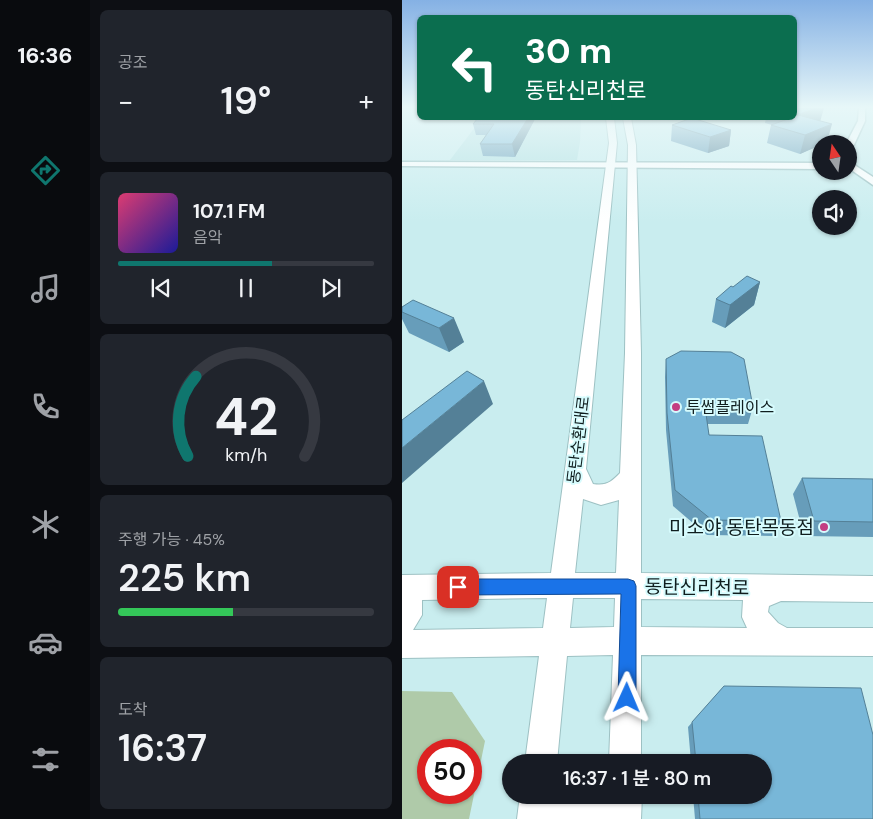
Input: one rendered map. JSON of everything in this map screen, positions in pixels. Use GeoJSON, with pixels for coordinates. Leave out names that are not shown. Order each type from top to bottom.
{"type":"FeatureCollection","features":[{"type":"Feature","properties":{"kind":"main road","name":"동탄순환대로"},"geometry":{"type":"LineString","coordinates":[[542,754],[612,146]]}},
{"type":"Feature","properties":{"kind":"main road"},"geometry":{"type":"LineString","coordinates":[[626,754],[633,353],[632,146]]}},
{"type":"Feature","properties":{"kind":"main road"},"geometry":{"type":"LineString","coordinates":[[575,469],[586,491],[601,496],[616,492],[631,475]]}},
{"type":"Feature","properties":{"kind":"main road","name":"동탄신리천로"},"geometry":{"type":"LineString","coordinates":[[402,588],[561,585],[872,589]]}},
{"type":"Feature","properties":{"kind":"main road"},"geometry":{"type":"LineString","coordinates":[[778,588],[756,599],[755,617],[768,632],[788,642]]}},
{"type":"Feature","properties":{"kind":"main road"},"geometry":{"type":"LineString","coordinates":[[402,594],[409,599],[409,614],[402,622]]}},
{"type":"Feature","properties":{"kind":"main road"},"geometry":{"type":"LineString","coordinates":[[402,644],[628,641],[872,642]]}},
{"type":"Feature","properties":{"kind":"main road"},"geometry":{"type":"LineString","coordinates":[[552,819],[580,803],[604,819]]}},
{"type":"Feature","properties":{"kind":"main road"},"geometry":{"type":"LineString","coordinates":[[534,819],[536,804]]}},
{"type":"Feature","properties":{"kind":"main road"},"geometry":{"type":"LineString","coordinates":[[624,819],[625,804]]}},
{"type":"Feature","properties":{"kind":"street"},"geometry":{"type":"LineString","coordinates":[[402,164],[812,166]]}},
{"type":"Feature","properties":{"kind":"street"},"geometry":{"type":"LineString","coordinates":[[857,171],[872,182]]}},
{"type":"Feature","properties":{"kind":"shaded area"},"geometry":{"type":"Polygon","coordinates":[[[460,146],[579,146],[577,160],[450,160],[460,146]]]}},
{"type":"Feature","properties":{"kind":"green space"},"geometry":{"type":"Polygon","coordinates":[[[402,691],[452,692],[485,741],[482,756],[482,739],[417,739],[417,804],[472,804],[469,819],[402,819],[402,691]]]}},
{"type":"Feature","properties":{"kind":"building"},"geometry":{"type":"Polygon","coordinates":[[[747,276],[760,282],[730,305],[716,299],[731,286],[733,287],[747,276]]]}},
{"type":"Feature","properties":{"kind":"building"},"geometry":{"type":"Polygon","coordinates":[[[413,300],[454,318],[439,328],[402,312],[402,307],[413,300]]]}},
{"type":"Feature","properties":{"kind":"building"},"geometry":{"type":"Polygon","coordinates":[[[681,351],[731,352],[744,359],[753,407],[705,407],[709,435],[762,436],[781,521],[712,520],[675,490],[667,413],[666,359],[681,351]]]}},
{"type":"Feature","properties":{"kind":"building"},"geometry":{"type":"Polygon","coordinates":[[[467,371],[484,381],[402,448],[402,420],[467,371]]]}},
{"type":"Feature","properties":{"kind":"building"},"geometry":{"type":"Polygon","coordinates":[[[802,478],[873,479],[873,522],[814,521],[802,478]]]}},
{"type":"Feature","properties":{"kind":"building"},"geometry":{"type":"Polygon","coordinates":[[[724,686],[861,688],[873,735],[873,819],[700,819],[699,804],[772,804],[772,754],[695,754],[692,722],[724,686]]]}},
{"type":"Feature","properties":{"kind":"place","name":"투썸플레이스"},"geometry":{"type":"Point","coordinates":[676,407]}},
{"type":"Feature","properties":{"kind":"place","name":"미소야 동탄목동점"},"geometry":{"type":"Point","coordinates":[824,527]}},
{"type":"Feature","properties":{"kind":"route"},"geometry":{"type":"LineString","coordinates":[[458,587],[628,586],[627,698]]}}]}
